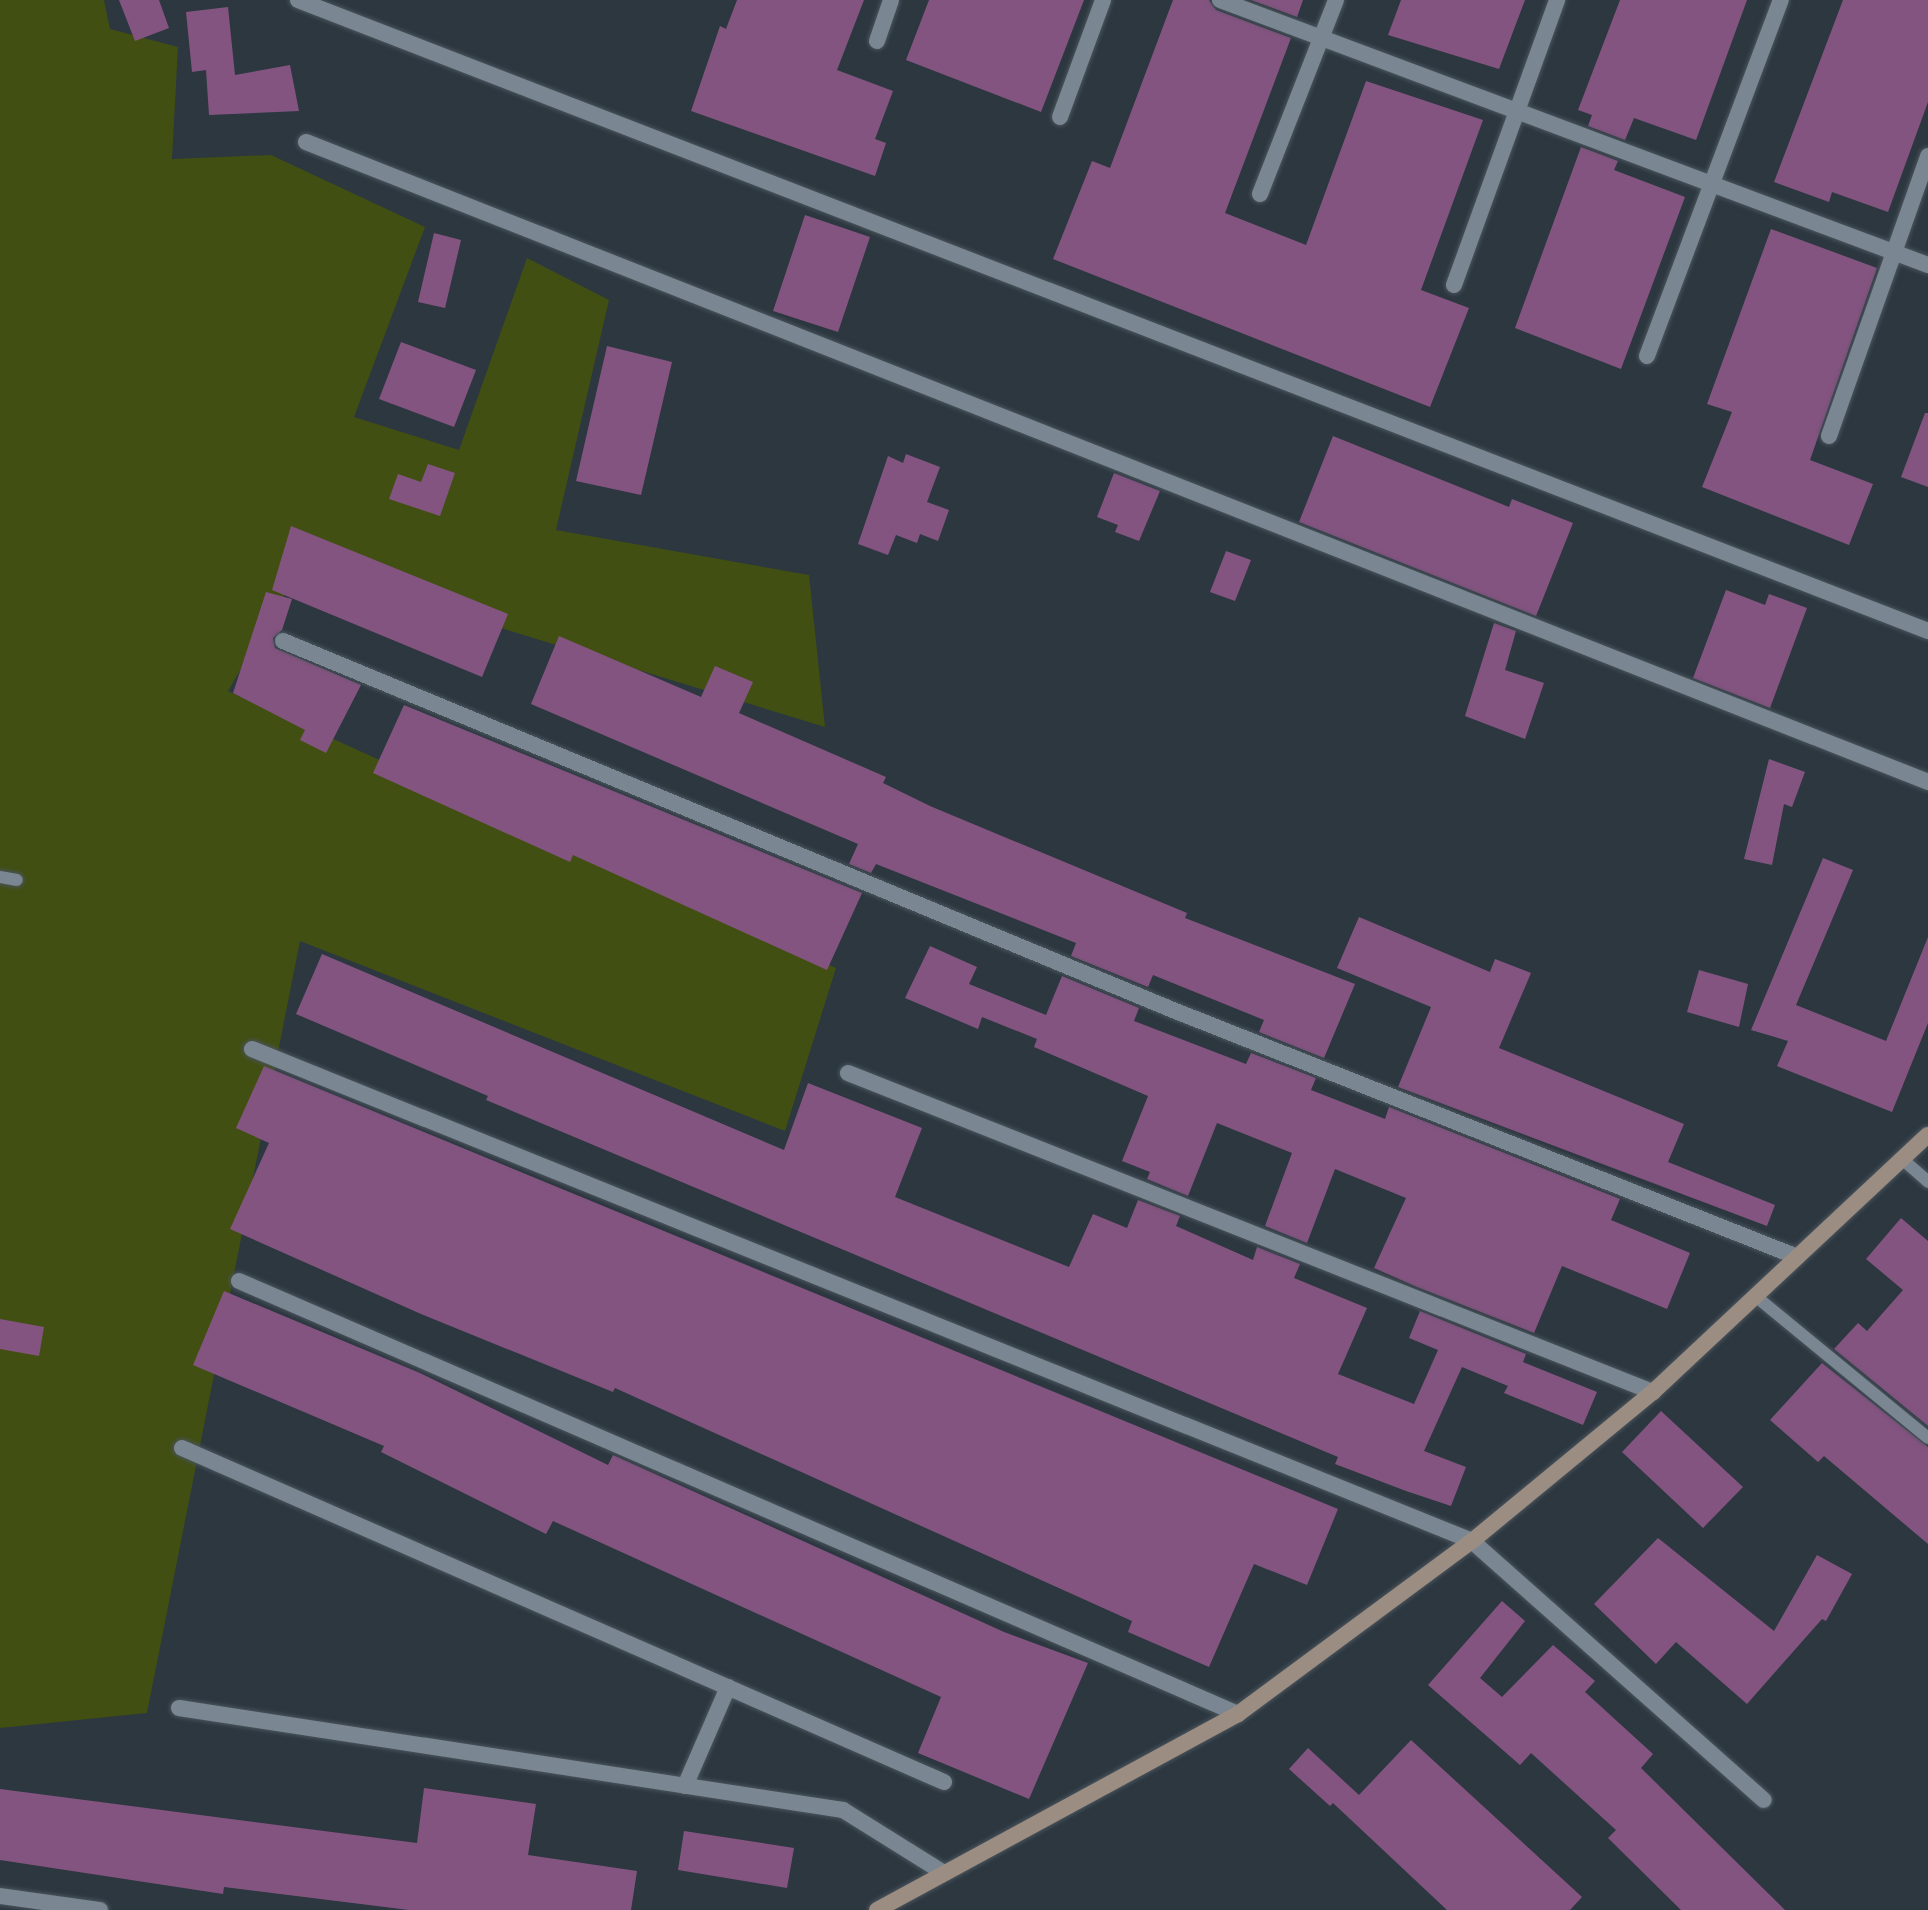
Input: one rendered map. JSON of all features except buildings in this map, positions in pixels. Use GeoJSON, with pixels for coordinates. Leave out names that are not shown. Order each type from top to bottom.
{"type":"FeatureCollection","features":[{"type":"Feature","properties":{"kind":"street"},"geometry":{"type":"LineString","coordinates":[[298,0],[1928,631]]}},
{"type":"Feature","properties":{"kind":"street"},"geometry":{"type":"LineString","coordinates":[[877,41],[891,0]]}},
{"type":"Feature","properties":{"kind":"street"},"geometry":{"type":"LineString","coordinates":[[1060,117],[1103,0]]}},
{"type":"Feature","properties":{"kind":"street"},"geometry":{"type":"LineString","coordinates":[[1220,0],[1928,265]]}},
{"type":"Feature","properties":{"kind":"street"},"geometry":{"type":"LineString","coordinates":[[1260,194],[1336,0]]}},
{"type":"Feature","properties":{"kind":"street"},"geometry":{"type":"LineString","coordinates":[[1454,285],[1557,0]]}},
{"type":"Feature","properties":{"kind":"street"},"geometry":{"type":"LineString","coordinates":[[1647,356],[1714,185],[1781,0]]}},
{"type":"Feature","properties":{"kind":"street"},"geometry":{"type":"LineString","coordinates":[[306,142],[1928,782]]}},
{"type":"Feature","properties":{"kind":"street"},"geometry":{"type":"LineString","coordinates":[[1829,436],[1928,156]]}},
{"type":"Feature","properties":{"kind":"street"},"geometry":{"type":"LineString","coordinates":[[283,641],[1178,1012],[1795,1256]]}},
{"type":"Feature","properties":{"kind":"street"},"geometry":{"type":"LineString","coordinates":[[252,1049],[1472,1541],[1764,1800]]}},
{"type":"Feature","properties":{"kind":"street"},"geometry":{"type":"LineString","coordinates":[[848,1073],[1653,1392]]}},
{"type":"Feature","properties":{"kind":"street"},"geometry":{"type":"LineString","coordinates":[[877,1910],[1238,1714],[1472,1541],[1653,1392],[1795,1256],[1928,1135]]}},
{"type":"Feature","properties":{"kind":"street"},"geometry":{"type":"LineString","coordinates":[[239,1281],[1238,1714]]}},
{"type":"Feature","properties":{"kind":"street"},"geometry":{"type":"LineString","coordinates":[[182,1448],[944,1782]]}},
{"type":"Feature","properties":{"kind":"street"},"geometry":{"type":"LineString","coordinates":[[685,1786],[728,1687]]}},
{"type":"Feature","properties":{"kind":"street"},"geometry":{"type":"LineString","coordinates":[[179,1708],[843,1810],[944,1873]]}},
{"type":"Feature","properties":{"kind":"street"},"geometry":{"type":"LineString","coordinates":[[0,1896],[92,1909]]}},
{"type":"Feature","properties":{"kind":"lane"},"geometry":{"type":"LineString","coordinates":[[0,877],[17,880]]}},
{"type":"Feature","properties":{"kind":"lane"},"geometry":{"type":"LineString","coordinates":[[1902,1159],[1928,1182]]}},
{"type":"Feature","properties":{"kind":"lane"},"geometry":{"type":"LineString","coordinates":[[1754,1295],[1928,1438]]}},
{"type":"Feature","properties":{"kind":"green space"},"geometry":{"type":"Polygon","coordinates":[[[0,0],[104,0],[110,29],[178,47],[172,159],[271,155],[425,227],[354,417],[459,450],[527,258],[609,300],[556,530],[809,575],[825,727],[301,567],[228,691],[836,968],[785,1131],[300,941],[147,1713],[0,1728],[0,0]]]}}]}
